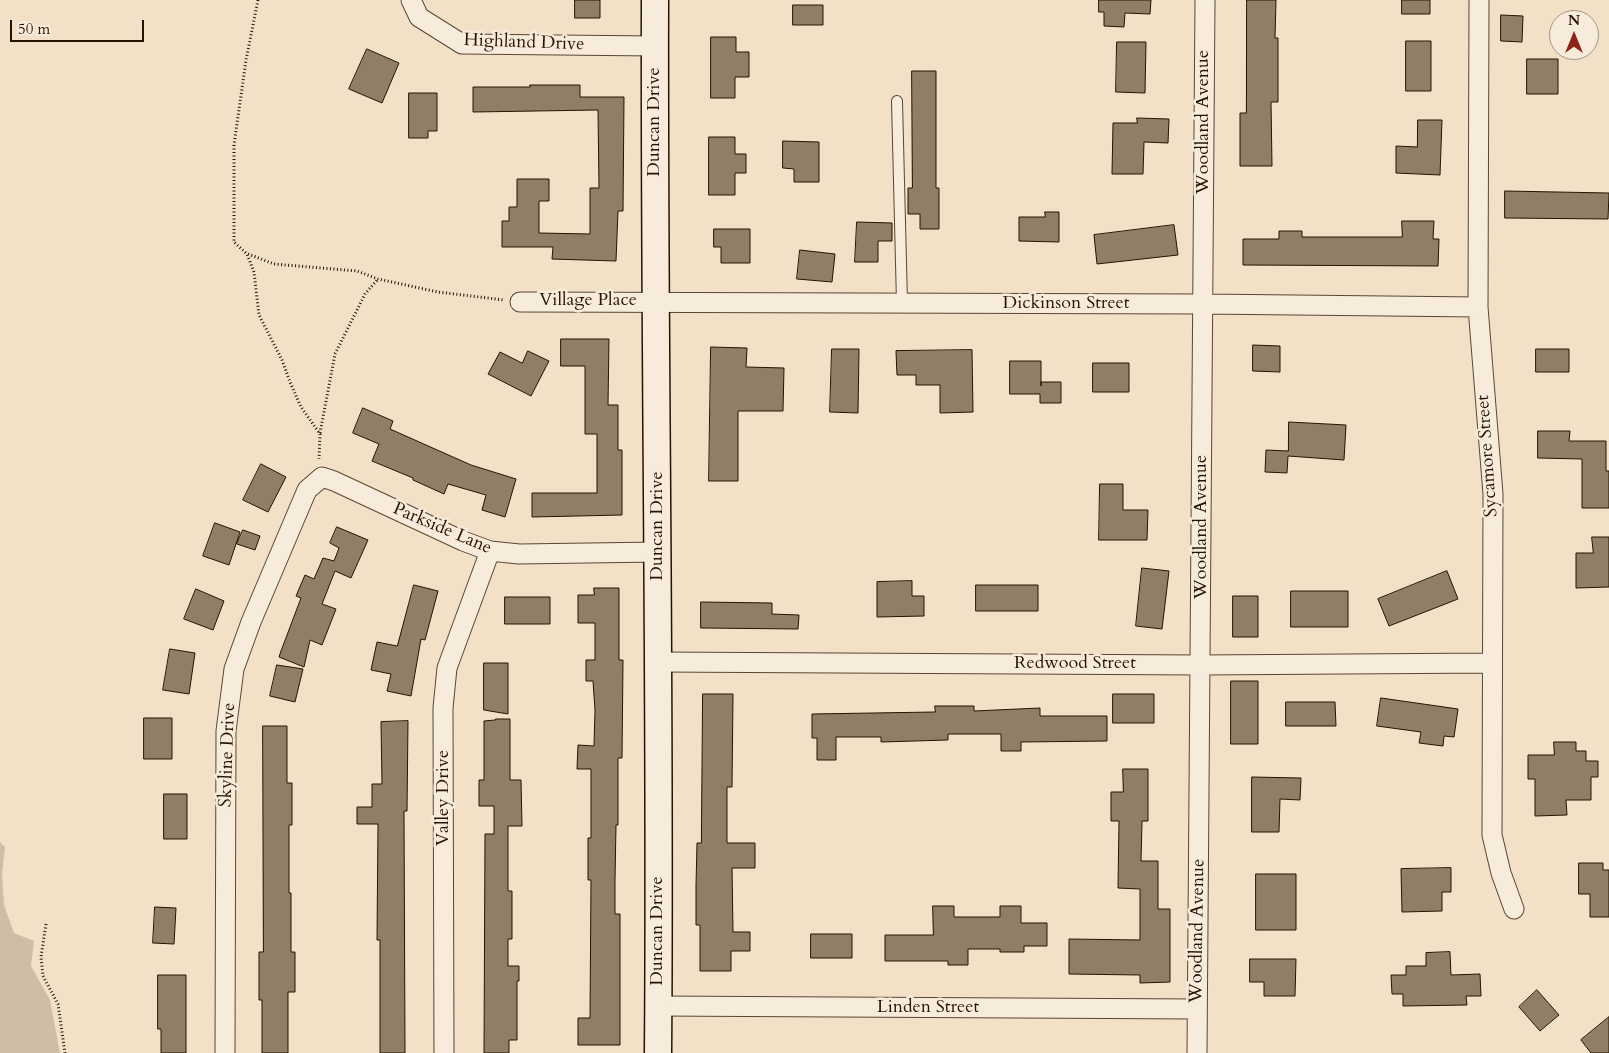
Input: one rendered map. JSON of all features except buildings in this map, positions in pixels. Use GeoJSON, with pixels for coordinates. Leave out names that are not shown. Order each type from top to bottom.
{"type":"FeatureCollection","features":[{"type":"Feature","properties":{"kind":"street","name":"Highland Drive"},"geometry":{"type":"LineString","coordinates":[[411,0],[419,17],[462,44],[655,46]]}},
{"type":"Feature","properties":{"kind":"street","name":"Duncan Drive"},"geometry":{"type":"LineString","coordinates":[[655,0],[658,1053]]}},
{"type":"Feature","properties":{"kind":"street","name":"Woodland Avenue"},"geometry":{"type":"LineString","coordinates":[[1197,1053],[1204,0]]}},
{"type":"Feature","properties":{"kind":"street","name":"Sycamore Street"},"geometry":{"type":"LineString","coordinates":[[1479,0],[1478,307],[1493,494],[1492,835],[1501,873],[1514,908]]}},
{"type":"Feature","properties":{"kind":"street","name":"Dickinson Street"},"geometry":{"type":"LineString","coordinates":[[655,301],[1478,307]]}},
{"type":"Feature","properties":{"kind":"street","name":"Village Place"},"geometry":{"type":"LineString","coordinates":[[520,302],[655,301]]}},
{"type":"Feature","properties":{"kind":"street","name":"Parkside Lane"},"geometry":{"type":"LineString","coordinates":[[322,477],[490,552],[519,554],[658,552]]}},
{"type":"Feature","properties":{"kind":"street","name":"Skyline Drive"},"geometry":{"type":"LineString","coordinates":[[225,1053],[226,731],[234,669],[251,622],[307,490],[322,477]]}},
{"type":"Feature","properties":{"kind":"street","name":"Valley Drive"},"geometry":{"type":"LineString","coordinates":[[444,1053],[444,698],[447,668],[490,552]]}},
{"type":"Feature","properties":{"kind":"street","name":"Redwood Street"},"geometry":{"type":"LineString","coordinates":[[658,662],[1201,665],[1492,663]]}},
{"type":"Feature","properties":{"kind":"street","name":"Linden Street"},"geometry":{"type":"LineString","coordinates":[[658,1006],[1197,1009]]}},
{"type":"Feature","properties":{"kind":"lane"},"geometry":{"type":"LineString","coordinates":[[897,101],[902,303]]}},
{"type":"Feature","properties":{"kind":"path"},"geometry":{"type":"LineString","coordinates":[[258,0],[246,60],[234,144],[234,242],[247,254],[274,264],[357,271],[378,279],[438,292],[520,302]]}},
{"type":"Feature","properties":{"kind":"path"},"geometry":{"type":"LineString","coordinates":[[247,254],[254,272],[259,315],[282,360],[301,407],[320,434]]}},
{"type":"Feature","properties":{"kind":"path"},"geometry":{"type":"LineString","coordinates":[[322,477],[319,459],[320,434],[335,354],[365,294],[378,279]]}},
{"type":"Feature","properties":{"kind":"path"},"geometry":{"type":"LineString","coordinates":[[46,924],[41,957],[43,976],[58,1004],[65,1053]]}},
{"type":"Feature","properties":{"kind":"shaded area"},"geometry":{"type":"Polygon","coordinates":[[[0,842],[5,847],[2,875],[4,905],[14,933],[34,941],[31,966],[50,1000],[60,1053],[0,1053],[0,842]]]}}]}
